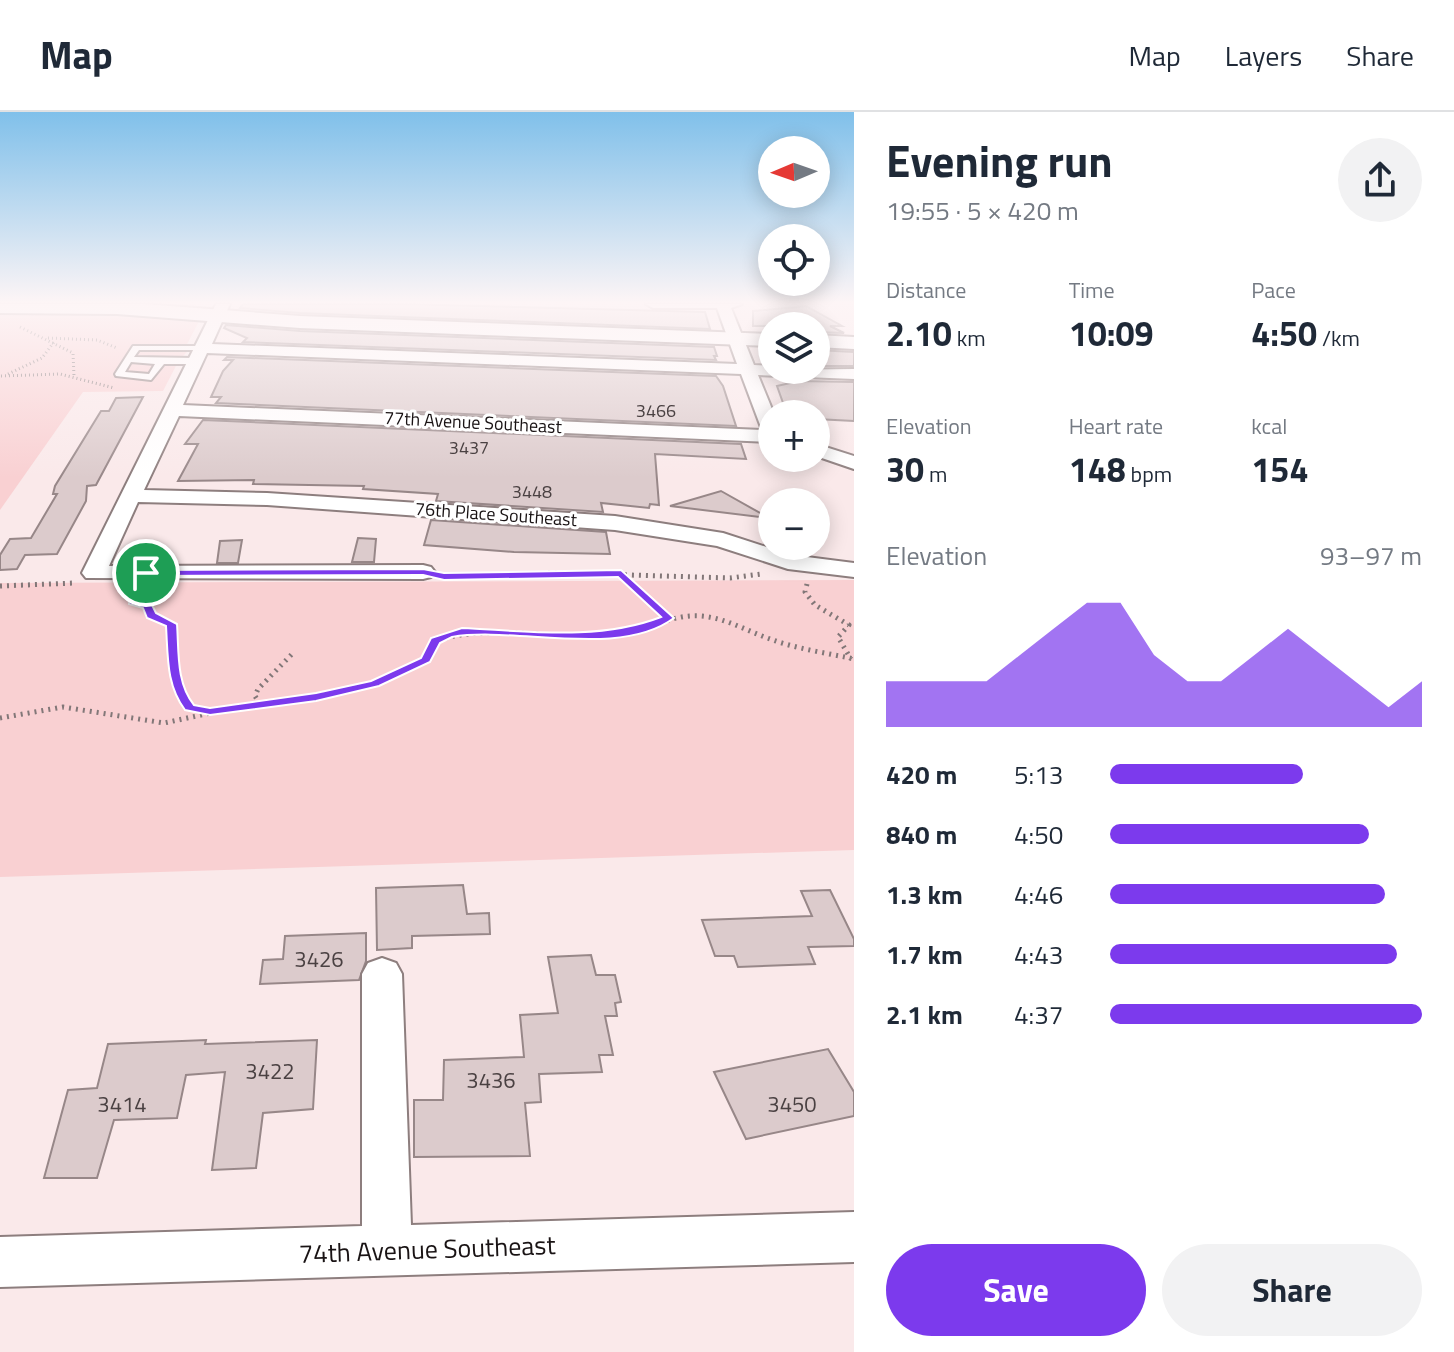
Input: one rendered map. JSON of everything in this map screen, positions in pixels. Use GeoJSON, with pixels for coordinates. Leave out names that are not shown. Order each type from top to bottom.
{"type":"FeatureCollection","features":[{"type":"Feature","properties":{"kind":"street"},"geometry":{"type":"LineString","coordinates":[[194,362],[174,410],[94,573],[423,572]]}},
{"type":"Feature","properties":{"kind":"street"},"geometry":{"type":"LineString","coordinates":[[449,362],[854,374]]}},
{"type":"Feature","properties":{"kind":"street"},"geometry":{"type":"LineString","coordinates":[[744,362],[759,400]]}},
{"type":"Feature","properties":{"kind":"street","name":"77th Avenue Southeast"},"geometry":{"type":"LineString","coordinates":[[174,410],[758,434]]}},
{"type":"Feature","properties":{"kind":"street"},"geometry":{"type":"LineString","coordinates":[[830,439],[841,439]]}},
{"type":"Feature","properties":{"kind":"street"},"geometry":{"type":"LineString","coordinates":[[830,455],[854,463]]}},
{"type":"Feature","properties":{"kind":"street","name":"76th Place Southeast"},"geometry":{"type":"LineString","coordinates":[[132,496],[267,499],[615,523],[723,540],[788,562],[854,570]]}},
{"type":"Feature","properties":{"kind":"street"},"geometry":{"type":"LineString","coordinates":[[382,974],[387,1248]]}},
{"type":"Feature","properties":{"kind":"street","name":"74th Avenue Southeast"},"geometry":{"type":"LineString","coordinates":[[0,1262],[295,1254],[387,1248],[854,1237]]}},
{"type":"Feature","properties":{"kind":"lane"},"geometry":{"type":"LineString","coordinates":[[127,362],[119,374],[151,377],[161,362]]}},
{"type":"Feature","properties":{"kind":"path"},"geometry":{"type":"LineString","coordinates":[[1,376],[36,362]]}},
{"type":"Feature","properties":{"kind":"path"},"geometry":{"type":"LineString","coordinates":[[73,362],[74,376]]}},
{"type":"Feature","properties":{"kind":"path"},"geometry":{"type":"LineString","coordinates":[[1,376],[53,373],[74,376],[99,386],[121,388]]}},
{"type":"Feature","properties":{"kind":"path"},"geometry":{"type":"LineString","coordinates":[[423,572],[444,576],[621,573],[658,578],[730,578],[756,576],[788,562]]}},
{"type":"Feature","properties":{"kind":"path"},"geometry":{"type":"LineString","coordinates":[[0,586],[78,582],[94,573]]}},
{"type":"Feature","properties":{"kind":"path"},"geometry":{"type":"LineString","coordinates":[[146,573],[134,590],[135,604],[147,606],[151,615],[172,624],[175,676],[180,695],[190,708],[210,712]]}},
{"type":"Feature","properties":{"kind":"path"},"geometry":{"type":"LineString","coordinates":[[621,573],[668,618]]}},
{"type":"Feature","properties":{"kind":"path"},"geometry":{"type":"LineString","coordinates":[[819,579],[806,584],[805,592],[815,605],[849,625],[838,637],[853,659]]}},
{"type":"Feature","properties":{"kind":"path"},"geometry":{"type":"LineString","coordinates":[[0,718],[63,707],[164,723],[210,712],[316,697],[375,684],[425,660],[435,641],[462,632],[558,636],[634,631],[668,618],[701,616],[738,625],[772,640],[853,659]]}},
{"type":"Feature","properties":{"kind":"path"},"geometry":{"type":"LineString","coordinates":[[260,704],[255,696],[257,688],[289,662],[293,653]]}},
{"type":"Feature","properties":{"kind":"shaded area"},"geometry":{"type":"Polygon","coordinates":[[[0,362],[178,362],[163,391],[83,392],[0,510],[0,362]]]}},
{"type":"Feature","properties":{"kind":"shaded area"},"geometry":{"type":"Polygon","coordinates":[[[854,580],[854,850],[0,877],[0,583],[854,580]]]}},
{"type":"Feature","properties":{"kind":"building"},"geometry":{"type":"Polygon","coordinates":[[[231,362],[352,362],[716,376],[723,386],[736,426],[216,403],[221,397],[211,397],[223,371],[231,362]]]}},
{"type":"Feature","properties":{"kind":"building"},"geometry":{"type":"Polygon","coordinates":[[[830,362],[854,362],[854,366],[830,366],[830,362]]]}},
{"type":"Feature","properties":{"kind":"building"},"geometry":{"type":"Polygon","coordinates":[[[854,382],[854,421],[830,420],[830,400],[782,400],[777,386],[854,382]]]}},
{"type":"Feature","properties":{"kind":"building"},"geometry":{"type":"Polygon","coordinates":[[[143,397],[96,485],[87,486],[86,501],[57,554],[25,555],[17,569],[0,570],[0,555],[10,539],[31,538],[57,494],[53,494],[55,486],[101,411],[109,411],[116,398],[143,397]]]}},
{"type":"Feature","properties":{"kind":"building"},"geometry":{"type":"Polygon","coordinates":[[[203,420],[741,444],[746,459],[655,454],[659,505],[650,504],[649,508],[601,503],[603,512],[436,501],[438,494],[363,489],[364,486],[253,484],[254,480],[178,481],[198,444],[185,444],[203,420]]]}},
{"type":"Feature","properties":{"kind":"building"},"geometry":{"type":"Polygon","coordinates":[[[721,491],[758,512],[758,517],[670,506],[721,491]]]}},
{"type":"Feature","properties":{"kind":"building"},"geometry":{"type":"Polygon","coordinates":[[[431,520],[606,532],[610,554],[514,552],[424,545],[431,520]]]}},
{"type":"Feature","properties":{"kind":"building"},"geometry":{"type":"Polygon","coordinates":[[[358,538],[376,539],[374,562],[352,562],[358,538]]]}},
{"type":"Feature","properties":{"kind":"building"},"geometry":{"type":"Polygon","coordinates":[[[242,540],[238,563],[217,563],[220,541],[242,540]]]}},
{"type":"Feature","properties":{"kind":"building"},"geometry":{"type":"Polygon","coordinates":[[[463,885],[467,914],[489,913],[490,934],[412,936],[412,948],[377,950],[376,888],[463,885]]]}},
{"type":"Feature","properties":{"kind":"building"},"geometry":{"type":"Polygon","coordinates":[[[830,890],[854,939],[854,946],[808,947],[815,964],[738,967],[734,956],[715,956],[702,920],[812,916],[801,891],[830,890]]]}},
{"type":"Feature","properties":{"kind":"building"},"geometry":{"type":"Polygon","coordinates":[[[366,933],[366,961],[359,980],[260,984],[263,960],[283,959],[285,936],[366,933]]]}},
{"type":"Feature","properties":{"kind":"building"},"geometry":{"type":"Polygon","coordinates":[[[591,955],[596,975],[615,975],[621,1002],[615,1003],[617,1016],[605,1016],[613,1055],[599,1055],[602,1072],[539,1074],[541,1102],[525,1103],[530,1156],[414,1157],[414,1100],[443,1100],[444,1060],[524,1057],[520,1015],[558,1013],[548,957],[591,955]]]}},
{"type":"Feature","properties":{"kind":"building"},"geometry":{"type":"Polygon","coordinates":[[[206,1040],[205,1044],[317,1040],[313,1109],[263,1113],[256,1168],[212,1170],[225,1072],[186,1075],[177,1118],[114,1120],[97,1178],[44,1178],[68,1090],[97,1088],[108,1044],[206,1040]]]}},
{"type":"Feature","properties":{"kind":"building"},"geometry":{"type":"Polygon","coordinates":[[[828,1049],[854,1092],[854,1116],[746,1139],[714,1072],[828,1049]]]}},
{"type":"Feature","properties":{"kind":"route"},"geometry":{"type":"LineString","coordinates":[[423,572],[444,576],[621,573],[633,588],[668,618],[634,631],[558,636],[449,634],[435,641],[425,660],[375,684],[316,697],[210,712],[190,708],[180,695],[175,676],[172,624],[151,615],[147,606],[135,604],[134,590],[146,573],[423,572]]}}]}
